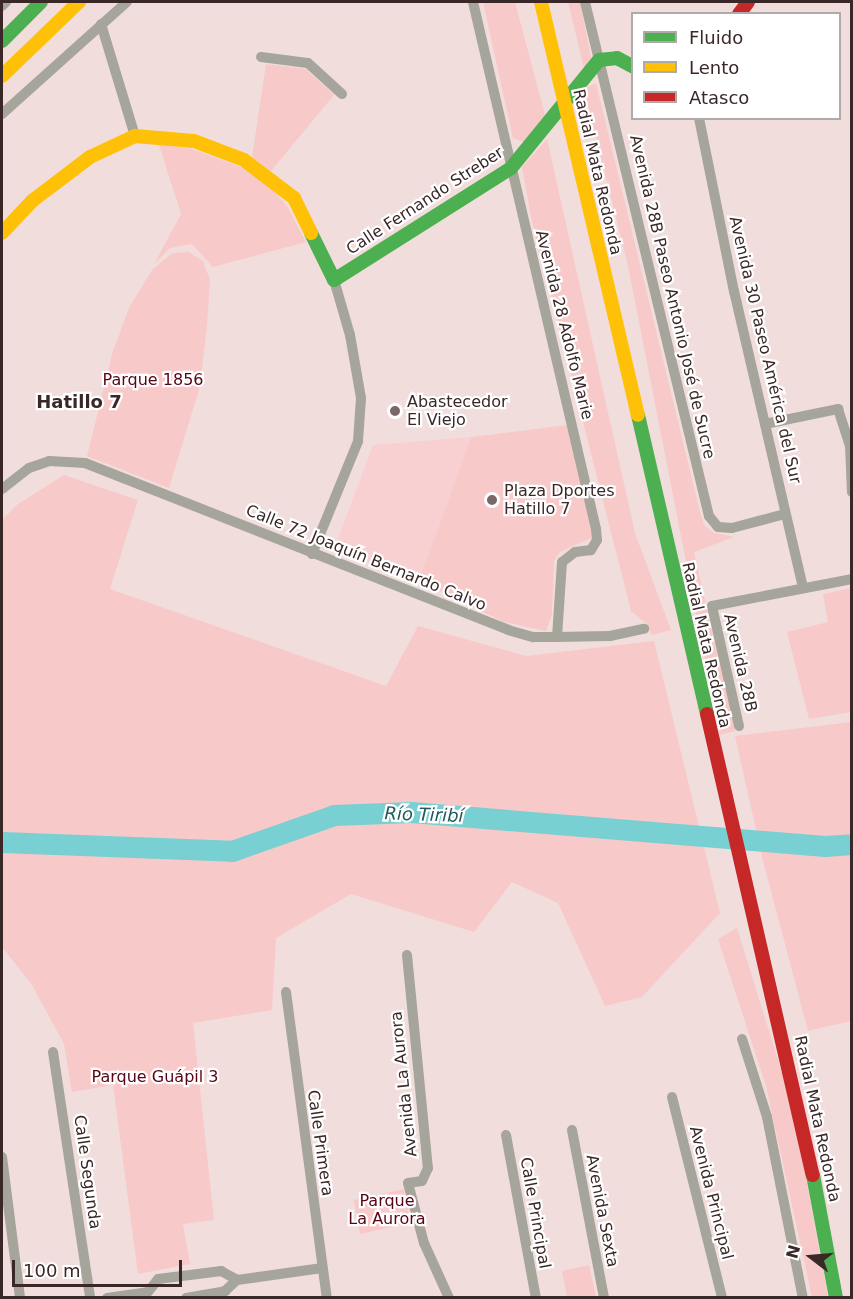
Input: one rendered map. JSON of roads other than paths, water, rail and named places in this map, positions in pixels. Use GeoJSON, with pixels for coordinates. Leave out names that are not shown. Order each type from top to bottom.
{"type":"FeatureCollection","features":[{"type":"Feature","properties":{"kind":"main road"},"geometry":{"type":"LineString","coordinates":[[2,41],[41,2]]}},
{"type":"Feature","properties":{"kind":"main road"},"geometry":{"type":"LineString","coordinates":[[2,76],[79,2]]}},
{"type":"Feature","properties":{"kind":"main road","name":"Radial Mata Redonda"},"geometry":{"type":"LineString","coordinates":[[541,2],[690,650],[776,1006],[836,1298]]}},
{"type":"Feature","properties":{"kind":"main road"},"geometry":{"type":"LineString","coordinates":[[599,60],[617,58],[631,65]]}},
{"type":"Feature","properties":{"kind":"main road","name":"Calle Fernando Streber"},"geometry":{"type":"LineString","coordinates":[[334,280],[511,168],[599,60]]}},
{"type":"Feature","properties":{"kind":"main road"},"geometry":{"type":"LineString","coordinates":[[2,233],[32,201],[90,157],[135,136],[194,141],[244,160],[294,198],[334,280]]}},
{"type":"Feature","properties":{"kind":"street"},"geometry":{"type":"LineString","coordinates":[[2,6],[6,2]]}},
{"type":"Feature","properties":{"kind":"street"},"geometry":{"type":"LineString","coordinates":[[2,114],[127,2]]}},
{"type":"Feature","properties":{"kind":"street","name":"Avenida 28 Adolfo Marie"},"geometry":{"type":"LineString","coordinates":[[472,2],[572,416],[597,540],[591,550],[575,552],[562,562],[557,637]]}},
{"type":"Feature","properties":{"kind":"street","name":"Avenida 28B Paseo Antonio José de Sucre"},"geometry":{"type":"LineString","coordinates":[[585,2],[709,516],[718,527],[732,528],[785,514]]}},
{"type":"Feature","properties":{"kind":"street"},"geometry":{"type":"LineString","coordinates":[[101,24],[135,136]]}},
{"type":"Feature","properties":{"kind":"street"},"geometry":{"type":"LineString","coordinates":[[261,57],[308,63],[342,94]]}},
{"type":"Feature","properties":{"kind":"street","name":"Avenida 30 Paseo América del Sur"},"geometry":{"type":"LineString","coordinates":[[699,120],[803,588]]}},
{"type":"Feature","properties":{"kind":"street"},"geometry":{"type":"LineString","coordinates":[[312,554],[358,441],[361,398],[346,316],[334,280]]}},
{"type":"Feature","properties":{"kind":"street"},"geometry":{"type":"LineString","coordinates":[[765,424],[838,408],[850,445],[852,492]]}},
{"type":"Feature","properties":{"kind":"street","name":"Calle 72 Joaquín Bernardo Calvo"},"geometry":{"type":"LineString","coordinates":[[2,489],[29,468],[49,461],[85,463],[508,630],[533,637],[557,637],[610,636],[644,629]]}},
{"type":"Feature","properties":{"kind":"street"},"geometry":{"type":"LineString","coordinates":[[803,588],[852,579]]}},
{"type":"Feature","properties":{"kind":"street","name":"Avenida 28B"},"geometry":{"type":"LineString","coordinates":[[739,726],[712,606],[803,588]]}},
{"type":"Feature","properties":{"kind":"street","name":"Avenida La Aurora"},"geometry":{"type":"LineString","coordinates":[[407,955],[428,1168],[422,1181],[408,1183],[423,1243],[448,1298]]}},
{"type":"Feature","properties":{"kind":"street","name":"Calle Primera"},"geometry":{"type":"LineString","coordinates":[[286,992],[327,1298]]}},
{"type":"Feature","properties":{"kind":"street"},"geometry":{"type":"LineString","coordinates":[[742,1039],[766,1117],[803,1298]]}},
{"type":"Feature","properties":{"kind":"street","name":"Calle Segunda"},"geometry":{"type":"LineString","coordinates":[[53,1052],[90,1298]]}},
{"type":"Feature","properties":{"kind":"street","name":"Avenida Principal"},"geometry":{"type":"LineString","coordinates":[[672,1096],[722,1298]]}},
{"type":"Feature","properties":{"kind":"street","name":"Avenida Sexta"},"geometry":{"type":"LineString","coordinates":[[572,1130],[604,1298]]}},
{"type":"Feature","properties":{"kind":"street","name":"Calle Principal"},"geometry":{"type":"LineString","coordinates":[[506,1135],[536,1298]]}},
{"type":"Feature","properties":{"kind":"street"},"geometry":{"type":"LineString","coordinates":[[2,1157],[20,1298]]}},
{"type":"Feature","properties":{"kind":"street"},"geometry":{"type":"LineString","coordinates":[[186,1298],[225,1291],[237,1280],[322,1268]]}},
{"type":"Feature","properties":{"kind":"street"},"geometry":{"type":"LineString","coordinates":[[107,1298],[152,1295],[158,1279],[221,1270],[237,1280]]}},
{"type":"Feature","properties":{"kind":"waterway","name":"Río Tiribí"},"geometry":{"type":"LineString","coordinates":[[2,842],[232,851],[334,815],[411,812],[825,846],[852,844]]}},
{"type":"Feature","properties":{"kind":"place","name":"Abastecedor El Viejo"},"geometry":{"type":"Point","coordinates":[395,411]}},
{"type":"Feature","properties":{"kind":"place","name":"Plaza Dportes Hatillo 7"},"geometry":{"type":"Point","coordinates":[492,500]}},
{"type":"Feature","properties":{"kind":"district","name":"Hatillo 7"},"geometry":{"type":"Point","coordinates":[79,402]}},
{"type":"Feature","properties":{"kind":"park label","name":"Parque 1856"},"geometry":{"type":"Point","coordinates":[153,380]}},
{"type":"Feature","properties":{"kind":"park label","name":"Parque Guápil 3"},"geometry":{"type":"Point","coordinates":[155,1077]}},
{"type":"Feature","properties":{"kind":"park label","name":"Parque La Aurora"},"geometry":{"type":"Point","coordinates":[387,1210]}}]}
